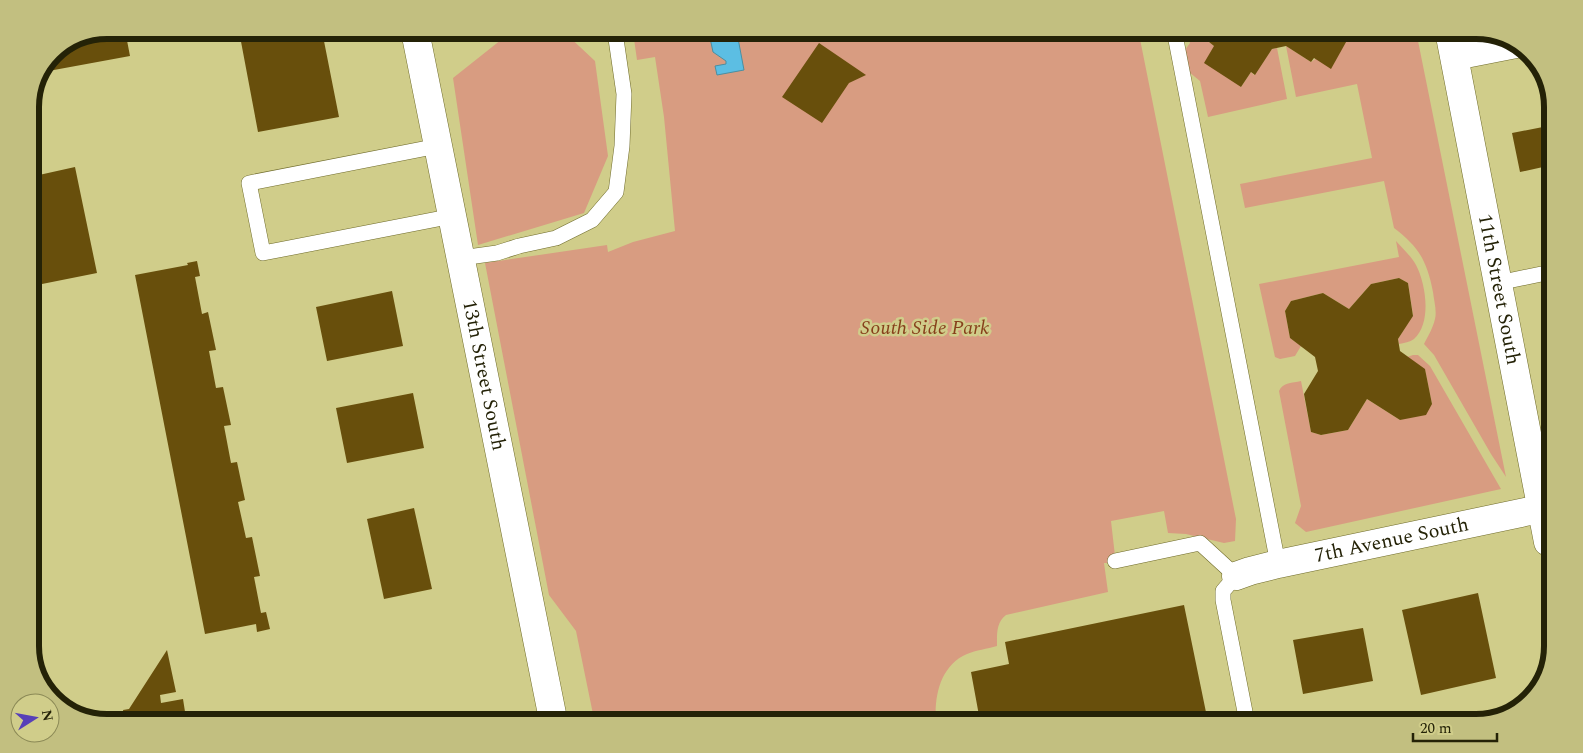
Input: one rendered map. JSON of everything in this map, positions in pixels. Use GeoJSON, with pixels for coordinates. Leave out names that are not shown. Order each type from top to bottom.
{"type":"FeatureCollection","features":[{"type":"Feature","properties":{"kind":"street","name":"13th Street South"},"geometry":{"type":"LineString","coordinates":[[417,39],[552,714]]}},
{"type":"Feature","properties":{"kind":"street"},"geometry":{"type":"LineString","coordinates":[[1453,46],[1504,44]]}},
{"type":"Feature","properties":{"kind":"street","name":"11th Street South"},"geometry":{"type":"LineString","coordinates":[[1453,46],[1498,283],[1544,502]]}},
{"type":"Feature","properties":{"kind":"street","name":"7th Avenue South"},"geometry":{"type":"LineString","coordinates":[[1236,576],[1278,564],[1544,507]]}},
{"type":"Feature","properties":{"kind":"lane"},"geometry":{"type":"LineString","coordinates":[[461,258],[497,253],[556,238],[592,220],[616,192],[622,146],[624,94],[616,39]]}},
{"type":"Feature","properties":{"kind":"lane"},"geometry":{"type":"LineString","coordinates":[[1176,39],[1278,564]]}},
{"type":"Feature","properties":{"kind":"lane"},"geometry":{"type":"LineString","coordinates":[[438,146],[249,183],[263,253],[453,216]]}},
{"type":"Feature","properties":{"kind":"lane"},"geometry":{"type":"LineString","coordinates":[[1498,283],[1544,273]]}},
{"type":"Feature","properties":{"kind":"lane"},"geometry":{"type":"LineString","coordinates":[[1115,561],[1200,543],[1236,576],[1223,590],[1223,600],[1245,714]]}},
{"type":"Feature","properties":{"kind":"green space"},"geometry":{"type":"Polygon","coordinates":[[[502,39],[571,39],[595,61],[608,156],[584,213],[478,245],[453,78],[502,39]]]}},
{"type":"Feature","properties":{"kind":"green space","name":"South Side Park"},"geometry":{"type":"Polygon","coordinates":[[[634,39],[1140,39],[1236,519],[1235,541],[1224,543],[1186,534],[1168,533],[1164,511],[1111,521],[1115,556],[1109,563],[1104,563],[1108,592],[1006,615],[999,625],[997,646],[967,654],[951,665],[945,673],[938,691],[936,714],[593,714],[576,631],[549,595],[485,263],[607,245],[608,252],[633,242],[675,231],[664,117],[655,57],[637,60],[634,39]]]}},
{"type":"Feature","properties":{"kind":"green space"},"geometry":{"type":"Polygon","coordinates":[[[1189,39],[1211,39],[1209,42],[1214,46],[1241,87],[1251,72],[1254,75],[1272,49],[1277,48],[1287,99],[1208,117],[1200,81],[1189,72],[1185,50],[1190,43],[1189,39]]]}},
{"type":"Feature","properties":{"kind":"green space"},"geometry":{"type":"Polygon","coordinates":[[[1344,39],[1418,39],[1506,477],[1434,355],[1424,344],[1436,316],[1431,281],[1425,263],[1416,248],[1394,228],[1384,181],[1245,208],[1240,184],[1372,158],[1357,84],[1296,97],[1286,46],[1311,62],[1344,39]]]}},
{"type":"Feature","properties":{"kind":"green space"},"geometry":{"type":"Polygon","coordinates":[[[1396,241],[1416,265],[1425,293],[1426,303],[1423,323],[1420,332],[1414,339],[1399,344],[1398,339],[1413,315],[1408,283],[1399,278],[1371,284],[1349,309],[1323,293],[1291,301],[1285,311],[1290,338],[1301,346],[1295,356],[1280,359],[1275,357],[1259,284],[1399,257],[1396,241]]]}},
{"type":"Feature","properties":{"kind":"green space"},"geometry":{"type":"Polygon","coordinates":[[[1418,355],[1430,366],[1501,489],[1306,532],[1295,523],[1301,506],[1279,391],[1288,383],[1301,381],[1311,432],[1321,435],[1348,430],[1367,399],[1400,420],[1432,404],[1425,370],[1407,357],[1418,355]]]}},
{"type":"Feature","properties":{"kind":"water"},"geometry":{"type":"Polygon","coordinates":[[[710,39],[738,39],[744,70],[717,75],[715,66],[726,64],[726,61],[713,52],[710,39]]]}},
{"type":"Feature","properties":{"kind":"building"},"geometry":{"type":"Polygon","coordinates":[[[127,39],[130,56],[49,71],[62,56],[73,48],[93,40],[127,39]]]}},
{"type":"Feature","properties":{"kind":"building"},"geometry":{"type":"Polygon","coordinates":[[[241,39],[324,39],[339,117],[258,132],[241,39]]]}},
{"type":"Feature","properties":{"kind":"building"},"geometry":{"type":"Polygon","coordinates":[[[1211,39],[1348,39],[1331,69],[1314,58],[1311,62],[1286,46],[1272,49],[1255,75],[1251,72],[1241,87],[1204,63],[1214,46],[1209,42],[1211,39]]]}},
{"type":"Feature","properties":{"kind":"building"},"geometry":{"type":"Polygon","coordinates":[[[819,43],[866,75],[849,83],[822,123],[782,97],[819,43]]]}},
{"type":"Feature","properties":{"kind":"building"},"geometry":{"type":"Polygon","coordinates":[[[1544,127],[1544,167],[1520,172],[1512,133],[1544,127]]]}},
{"type":"Feature","properties":{"kind":"building"},"geometry":{"type":"Polygon","coordinates":[[[75,167],[97,273],[39,285],[39,175],[75,167]]]}},
{"type":"Feature","properties":{"kind":"building"},"geometry":{"type":"Polygon","coordinates":[[[197,261],[200,276],[195,277],[202,314],[208,312],[216,350],[209,351],[216,388],[223,387],[231,425],[224,426],[231,463],[237,462],[245,500],[238,502],[246,538],[252,537],[260,576],[254,577],[261,613],[266,612],[270,629],[257,632],[256,624],[205,634],[135,275],[188,265],[187,263],[197,261]]]}},
{"type":"Feature","properties":{"kind":"building"},"geometry":{"type":"Polygon","coordinates":[[[1399,278],[1408,283],[1413,316],[1398,339],[1400,351],[1425,369],[1432,404],[1426,415],[1400,420],[1367,399],[1348,430],[1321,435],[1311,432],[1304,394],[1318,371],[1315,357],[1290,338],[1285,311],[1291,301],[1323,293],[1349,309],[1371,284],[1399,278]]]}},
{"type":"Feature","properties":{"kind":"building"},"geometry":{"type":"Polygon","coordinates":[[[392,291],[403,346],[327,361],[316,307],[392,291]]]}},
{"type":"Feature","properties":{"kind":"building"},"geometry":{"type":"Polygon","coordinates":[[[413,393],[424,448],[347,463],[336,408],[413,393]]]}},
{"type":"Feature","properties":{"kind":"building"},"geometry":{"type":"Polygon","coordinates":[[[414,508],[432,589],[384,599],[367,519],[414,508]]]}},
{"type":"Feature","properties":{"kind":"building"},"geometry":{"type":"Polygon","coordinates":[[[1478,593],[1496,678],[1421,695],[1402,610],[1478,593]]]}},
{"type":"Feature","properties":{"kind":"building"},"geometry":{"type":"Polygon","coordinates":[[[1184,605],[1206,714],[979,714],[971,672],[1009,664],[1005,642],[1184,605]]]}},
{"type":"Feature","properties":{"kind":"building"},"geometry":{"type":"Polygon","coordinates":[[[1363,628],[1373,681],[1303,694],[1293,640],[1363,628]]]}},
{"type":"Feature","properties":{"kind":"building"},"geometry":{"type":"Polygon","coordinates":[[[167,650],[176,692],[160,695],[161,703],[183,699],[185,714],[124,714],[123,710],[129,709],[167,650]]]}}]}
